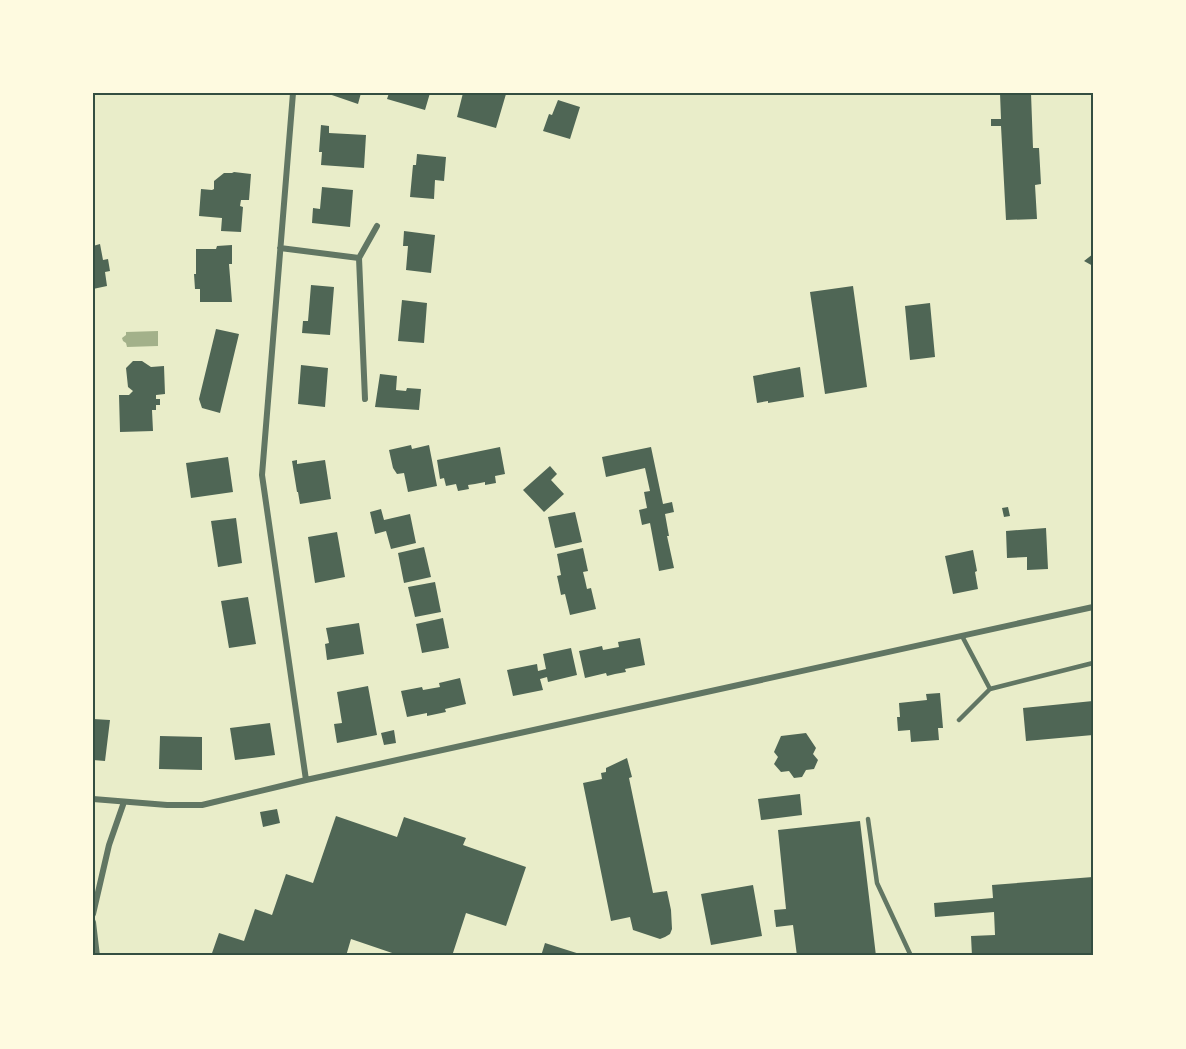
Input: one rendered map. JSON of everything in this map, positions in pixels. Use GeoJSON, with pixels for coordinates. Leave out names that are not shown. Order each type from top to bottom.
{"type":"FeatureCollection","features":[{"type":"Feature","properties":{"kind":"street"},"geometry":{"type":"LineString","coordinates":[[293,93],[262,476],[306,780]]}},
{"type":"Feature","properties":{"kind":"street"},"geometry":{"type":"LineString","coordinates":[[365,399],[359,258],[377,226]]}},
{"type":"Feature","properties":{"kind":"street"},"geometry":{"type":"LineString","coordinates":[[280,248],[359,258]]}},
{"type":"Feature","properties":{"kind":"street"},"geometry":{"type":"LineString","coordinates":[[93,799],[167,805],[202,805],[306,780],[1093,607]]}},
{"type":"Feature","properties":{"kind":"street"},"geometry":{"type":"LineString","coordinates":[[93,914],[109,845],[124,802]]}},
{"type":"Feature","properties":{"kind":"street"},"geometry":{"type":"LineString","coordinates":[[93,922],[97,956]]}},
{"type":"Feature","properties":{"kind":"lane"},"geometry":{"type":"LineString","coordinates":[[962,636],[990,689]]}},
{"type":"Feature","properties":{"kind":"lane"},"geometry":{"type":"LineString","coordinates":[[959,720],[990,689],[1093,663]]}},
{"type":"Feature","properties":{"kind":"lane"},"geometry":{"type":"LineString","coordinates":[[868,819],[876,884],[911,956]]}},
{"type":"Feature","properties":{"kind":"shaded area"},"geometry":{"type":"Polygon","coordinates":[[[158,331],[158,346],[127,347],[122,338],[126,332],[158,331]]]}},
{"type":"Feature","properties":{"kind":"building"},"geometry":{"type":"Polygon","coordinates":[[[326,93],[361,93],[358,104],[326,93]]]}},
{"type":"Feature","properties":{"kind":"building"},"geometry":{"type":"Polygon","coordinates":[[[389,93],[430,93],[425,110],[387,99],[389,93]]]}},
{"type":"Feature","properties":{"kind":"building"},"geometry":{"type":"Polygon","coordinates":[[[463,93],[506,94],[496,128],[457,117],[463,93]]]}},
{"type":"Feature","properties":{"kind":"building"},"geometry":{"type":"Polygon","coordinates":[[[1000,93],[1031,93],[1033,148],[1039,148],[1041,184],[1035,185],[1037,219],[1006,220],[1001,126],[991,126],[991,119],[1001,119],[1000,93]]]}},
{"type":"Feature","properties":{"kind":"building"},"geometry":{"type":"Polygon","coordinates":[[[558,100],[580,107],[570,139],[543,131],[549,114],[552,115],[558,100]]]}},
{"type":"Feature","properties":{"kind":"building"},"geometry":{"type":"Polygon","coordinates":[[[321,125],[329,126],[329,133],[366,135],[364,168],[321,165],[322,152],[319,152],[321,125]]]}},
{"type":"Feature","properties":{"kind":"building"},"geometry":{"type":"Polygon","coordinates":[[[417,154],[446,157],[444,181],[435,180],[434,199],[410,197],[413,165],[416,165],[417,154]]]}},
{"type":"Feature","properties":{"kind":"building"},"geometry":{"type":"Polygon","coordinates":[[[224,173],[251,174],[249,200],[241,200],[240,206],[243,207],[241,232],[221,231],[222,218],[199,216],[201,189],[214,189],[214,181],[224,173]]]}},
{"type":"Feature","properties":{"kind":"building"},"geometry":{"type":"Polygon","coordinates":[[[322,187],[353,190],[350,227],[312,223],[313,208],[320,209],[322,187]]]}},
{"type":"Feature","properties":{"kind":"building"},"geometry":{"type":"Polygon","coordinates":[[[404,231],[435,235],[431,273],[406,270],[408,246],[403,246],[404,231]]]}},
{"type":"Feature","properties":{"kind":"building"},"geometry":{"type":"Polygon","coordinates":[[[100,244],[103,260],[108,259],[110,271],[105,272],[107,286],[93,289],[93,246],[100,244]]]}},
{"type":"Feature","properties":{"kind":"building"},"geometry":{"type":"Polygon","coordinates":[[[232,245],[232,264],[229,264],[232,302],[200,302],[200,289],[195,289],[196,249],[216,249],[217,246],[232,245]]]}},
{"type":"Feature","properties":{"kind":"building"},"geometry":{"type":"Polygon","coordinates":[[[1093,254],[1093,266],[1084,261],[1093,254]]]}},
{"type":"Feature","properties":{"kind":"building"},"geometry":{"type":"Polygon","coordinates":[[[311,285],[334,287],[330,335],[302,333],[303,321],[308,321],[311,285]]]}},
{"type":"Feature","properties":{"kind":"building"},"geometry":{"type":"Polygon","coordinates":[[[853,286],[867,387],[825,394],[810,292],[853,286]]]}},
{"type":"Feature","properties":{"kind":"building"},"geometry":{"type":"Polygon","coordinates":[[[402,300],[427,303],[424,343],[398,341],[402,300]]]}},
{"type":"Feature","properties":{"kind":"building"},"geometry":{"type":"Polygon","coordinates":[[[930,303],[935,357],[910,360],[905,306],[930,303]]]}},
{"type":"Feature","properties":{"kind":"building"},"geometry":{"type":"Polygon","coordinates":[[[216,329],[239,334],[220,413],[202,408],[199,399],[216,329]]]}},
{"type":"Feature","properties":{"kind":"building"},"geometry":{"type":"Polygon","coordinates":[[[133,361],[142,361],[151,367],[164,366],[165,394],[156,395],[156,399],[160,399],[160,405],[156,405],[156,410],[152,410],[153,431],[120,432],[119,395],[129,395],[133,391],[128,387],[126,368],[133,361]]]}},
{"type":"Feature","properties":{"kind":"building"},"geometry":{"type":"Polygon","coordinates":[[[301,365],[328,368],[325,407],[298,404],[301,365]]]}},
{"type":"Feature","properties":{"kind":"building"},"geometry":{"type":"Polygon","coordinates":[[[800,367],[804,397],[757,403],[753,376],[800,367]]]}},
{"type":"Feature","properties":{"kind":"building"},"geometry":{"type":"Polygon","coordinates":[[[380,374],[397,376],[396,390],[421,389],[419,410],[375,407],[380,374]]]}},
{"type":"Feature","properties":{"kind":"building"},"geometry":{"type":"Polygon","coordinates":[[[411,445],[412,449],[429,445],[437,486],[408,492],[404,473],[397,474],[393,468],[389,450],[411,445]]]}},
{"type":"Feature","properties":{"kind":"building"},"geometry":{"type":"Polygon","coordinates":[[[500,447],[505,474],[495,476],[496,483],[468,485],[469,489],[458,491],[456,484],[446,486],[444,478],[440,479],[437,460],[500,447]]]}},
{"type":"Feature","properties":{"kind":"building"},"geometry":{"type":"Polygon","coordinates":[[[651,447],[663,504],[672,502],[674,512],[665,514],[674,568],[659,571],[650,523],[642,525],[639,510],[647,508],[644,492],[650,491],[645,468],[606,477],[602,457],[651,447]]]}},
{"type":"Feature","properties":{"kind":"building"},"geometry":{"type":"Polygon","coordinates":[[[228,457],[233,492],[191,498],[186,463],[228,457]]]}},
{"type":"Feature","properties":{"kind":"building"},"geometry":{"type":"Polygon","coordinates":[[[297,460],[297,464],[325,460],[331,499],[300,504],[292,461],[297,460]]]}},
{"type":"Feature","properties":{"kind":"building"},"geometry":{"type":"Polygon","coordinates":[[[550,466],[557,474],[551,480],[564,494],[544,512],[523,490],[550,466]]]}},
{"type":"Feature","properties":{"kind":"building"},"geometry":{"type":"Polygon","coordinates":[[[1008,507],[1010,516],[1004,517],[1002,508],[1008,507]]]}},
{"type":"Feature","properties":{"kind":"building"},"geometry":{"type":"Polygon","coordinates":[[[381,509],[384,520],[410,514],[416,543],[391,549],[386,531],[375,534],[370,512],[381,509]]]}},
{"type":"Feature","properties":{"kind":"building"},"geometry":{"type":"Polygon","coordinates":[[[575,512],[582,542],[555,548],[548,517],[575,512]]]}},
{"type":"Feature","properties":{"kind":"building"},"geometry":{"type":"Polygon","coordinates":[[[236,518],[242,563],[218,567],[211,521],[236,518]]]}},
{"type":"Feature","properties":{"kind":"building"},"geometry":{"type":"Polygon","coordinates":[[[1046,528],[1048,569],[1027,570],[1027,557],[1007,558],[1006,531],[1046,528]]]}},
{"type":"Feature","properties":{"kind":"building"},"geometry":{"type":"Polygon","coordinates":[[[337,532],[345,577],[315,583],[308,537],[337,532]]]}},
{"type":"Feature","properties":{"kind":"building"},"geometry":{"type":"Polygon","coordinates":[[[424,547],[431,577],[404,583],[398,553],[424,547]]]}},
{"type":"Feature","properties":{"kind":"building"},"geometry":{"type":"Polygon","coordinates":[[[583,548],[588,571],[583,572],[587,589],[591,588],[596,609],[570,615],[565,594],[561,595],[557,576],[561,575],[557,554],[583,548]]]}},
{"type":"Feature","properties":{"kind":"building"},"geometry":{"type":"Polygon","coordinates":[[[973,550],[978,589],[953,594],[945,556],[973,550]]]}},
{"type":"Feature","properties":{"kind":"building"},"geometry":{"type":"Polygon","coordinates":[[[435,582],[441,612],[415,617],[408,587],[435,582]]]}},
{"type":"Feature","properties":{"kind":"building"},"geometry":{"type":"Polygon","coordinates":[[[248,597],[256,644],[229,648],[221,601],[248,597]]]}},
{"type":"Feature","properties":{"kind":"building"},"geometry":{"type":"Polygon","coordinates":[[[443,618],[449,648],[422,653],[416,624],[443,618]]]}},
{"type":"Feature","properties":{"kind":"building"},"geometry":{"type":"Polygon","coordinates":[[[359,623],[364,654],[327,660],[325,644],[329,643],[326,628],[359,623]]]}},
{"type":"Feature","properties":{"kind":"building"},"geometry":{"type":"Polygon","coordinates":[[[640,638],[645,665],[625,669],[626,672],[607,676],[606,673],[585,678],[579,651],[602,646],[603,650],[619,647],[618,642],[640,638]]]}},
{"type":"Feature","properties":{"kind":"building"},"geometry":{"type":"Polygon","coordinates":[[[571,648],[577,675],[548,682],[547,677],[540,679],[543,690],[513,696],[507,670],[537,664],[538,671],[546,669],[543,654],[571,648]]]}},
{"type":"Feature","properties":{"kind":"building"},"geometry":{"type":"Polygon","coordinates":[[[460,678],[466,704],[445,709],[446,712],[407,717],[401,691],[422,687],[423,690],[440,687],[439,683],[460,678]]]}},
{"type":"Feature","properties":{"kind":"building"},"geometry":{"type":"Polygon","coordinates":[[[368,686],[377,735],[337,743],[334,724],[342,723],[337,692],[368,686]]]}},
{"type":"Feature","properties":{"kind":"building"},"geometry":{"type":"Polygon","coordinates":[[[940,693],[943,728],[938,728],[939,740],[911,742],[910,730],[898,731],[899,703],[927,700],[926,694],[940,693]]]}},
{"type":"Feature","properties":{"kind":"building"},"geometry":{"type":"Polygon","coordinates":[[[1093,701],[1093,735],[1026,741],[1023,708],[1093,701]]]}},
{"type":"Feature","properties":{"kind":"building"},"geometry":{"type":"Polygon","coordinates":[[[93,719],[110,720],[105,761],[93,760],[93,719]]]}},
{"type":"Feature","properties":{"kind":"building"},"geometry":{"type":"Polygon","coordinates":[[[270,723],[275,755],[235,760],[230,728],[270,723]]]}},
{"type":"Feature","properties":{"kind":"building"},"geometry":{"type":"Polygon","coordinates":[[[394,730],[396,743],[384,745],[381,733],[394,730]]]}},
{"type":"Feature","properties":{"kind":"building"},"geometry":{"type":"Polygon","coordinates":[[[806,733],[816,748],[813,754],[818,760],[814,769],[806,770],[802,777],[794,778],[789,771],[781,772],[774,764],[778,757],[774,752],[781,736],[806,733]]]}},
{"type":"Feature","properties":{"kind":"building"},"geometry":{"type":"Polygon","coordinates":[[[160,736],[202,737],[202,770],[159,769],[160,736]]]}},
{"type":"Feature","properties":{"kind":"building"},"geometry":{"type":"Polygon","coordinates":[[[627,758],[632,777],[629,778],[653,893],[667,891],[671,910],[672,929],[670,934],[660,939],[633,930],[630,917],[611,921],[583,783],[602,779],[601,773],[606,772],[606,768],[627,758]]]}},
{"type":"Feature","properties":{"kind":"building"},"geometry":{"type":"Polygon","coordinates":[[[800,794],[802,815],[761,820],[758,799],[800,794]]]}},
{"type":"Feature","properties":{"kind":"building"},"geometry":{"type":"Polygon","coordinates":[[[277,809],[280,823],[263,827],[260,812],[277,809]]]}},
{"type":"Feature","properties":{"kind":"building"},"geometry":{"type":"Polygon","coordinates":[[[336,816],[397,837],[404,817],[466,838],[463,845],[526,867],[506,926],[466,913],[452,956],[401,956],[351,939],[346,956],[211,956],[219,933],[244,941],[255,909],[272,915],[286,874],[313,883],[336,816]]]}},
{"type":"Feature","properties":{"kind":"building"},"geometry":{"type":"Polygon","coordinates":[[[860,821],[876,956],[797,956],[793,925],[776,927],[774,910],[786,909],[778,830],[860,821]]]}},
{"type":"Feature","properties":{"kind":"building"},"geometry":{"type":"Polygon","coordinates":[[[1093,877],[1093,956],[972,956],[971,936],[995,935],[994,912],[935,917],[934,903],[993,898],[992,885],[1093,877]]]}},
{"type":"Feature","properties":{"kind":"building"},"geometry":{"type":"Polygon","coordinates":[[[753,885],[762,936],[711,945],[701,894],[753,885]]]}},
{"type":"Feature","properties":{"kind":"building"},"geometry":{"type":"Polygon","coordinates":[[[545,943],[586,956],[541,956],[545,943]]]}}]}
